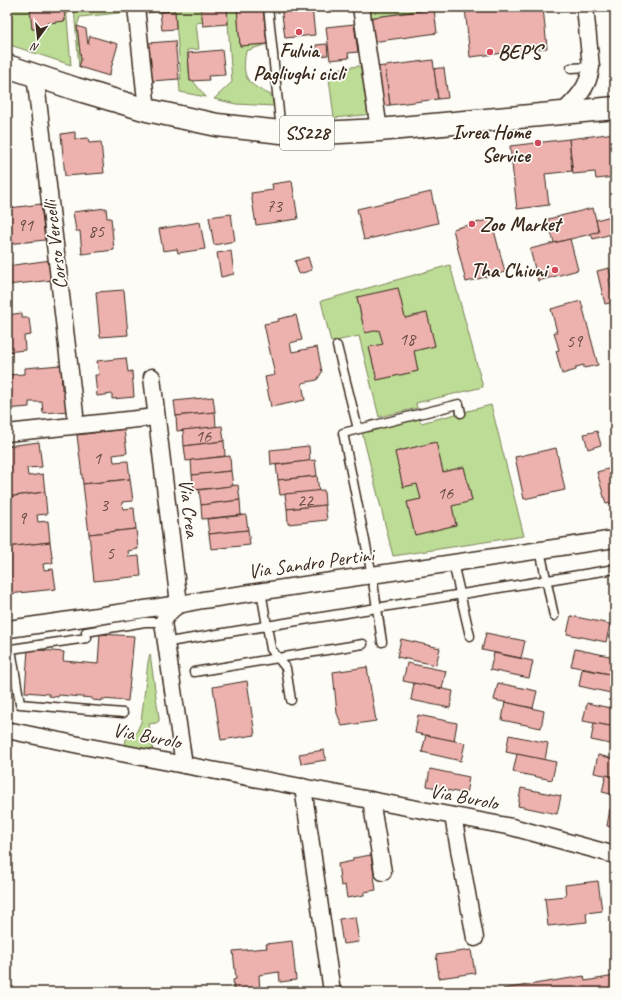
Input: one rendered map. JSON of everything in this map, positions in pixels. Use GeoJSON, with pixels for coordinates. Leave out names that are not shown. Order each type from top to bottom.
{"type":"FeatureCollection","features":[{"type":"Feature","properties":{"kind":"main road","name":"SS228"},"geometry":{"type":"LineString","coordinates":[[7,66],[76,89],[147,110],[217,125],[281,132],[320,133],[379,130],[615,108]]}},
{"type":"Feature","properties":{"kind":"street"},"geometry":{"type":"LineString","coordinates":[[136,7],[147,110]]}},
{"type":"Feature","properties":{"kind":"street"},"geometry":{"type":"LineString","coordinates":[[361,7],[379,130]]}},
{"type":"Feature","properties":{"kind":"street"},"geometry":{"type":"LineString","coordinates":[[562,113],[579,97],[590,76],[591,67],[585,7]]}},
{"type":"Feature","properties":{"kind":"street","name":"Corso Vercelli"},"geometry":{"type":"LineString","coordinates":[[35,75],[75,414]]}},
{"type":"Feature","properties":{"kind":"street","name":"Via Crea"},"geometry":{"type":"LineString","coordinates":[[152,378],[179,604]]}},
{"type":"Feature","properties":{"kind":"street"},"geometry":{"type":"LineString","coordinates":[[7,433],[156,417]]}},
{"type":"Feature","properties":{"kind":"street","name":"Via Sandro Pertini"},"geometry":{"type":"LineString","coordinates":[[9,629],[615,539]]}},
{"type":"Feature","properties":{"kind":"street"},"geometry":{"type":"LineString","coordinates":[[179,604],[169,611],[163,622],[184,765]]}},
{"type":"Feature","properties":{"kind":"street","name":"Via Burolo"},"geometry":{"type":"LineString","coordinates":[[7,730],[512,827],[615,855]]}},
{"type":"Feature","properties":{"kind":"street"},"geometry":{"type":"LineString","coordinates":[[303,787],[332,992]]}},
{"type":"Feature","properties":{"kind":"street"},"geometry":{"type":"LineString","coordinates":[[371,800],[383,872]]}},
{"type":"Feature","properties":{"kind":"street"},"geometry":{"type":"LineString","coordinates":[[453,816],[475,938]]}},
{"type":"Feature","properties":{"kind":"lane"},"geometry":{"type":"LineString","coordinates":[[268,7],[281,132]]}},
{"type":"Feature","properties":{"kind":"lane"},"geometry":{"type":"LineString","coordinates":[[571,68],[591,67]]}},
{"type":"Feature","properties":{"kind":"lane"},"geometry":{"type":"LineString","coordinates":[[337,346],[358,429]]}},
{"type":"Feature","properties":{"kind":"lane"},"geometry":{"type":"LineString","coordinates":[[382,642],[372,575],[343,433],[459,404],[461,413]]}},
{"type":"Feature","properties":{"kind":"lane"},"geometry":{"type":"LineString","coordinates":[[540,550],[554,616]]}},
{"type":"Feature","properties":{"kind":"lane"},"geometry":{"type":"LineString","coordinates":[[453,563],[470,636]]}},
{"type":"Feature","properties":{"kind":"lane"},"geometry":{"type":"LineString","coordinates":[[175,641],[615,569]]}},
{"type":"Feature","properties":{"kind":"lane"},"geometry":{"type":"LineString","coordinates":[[261,591],[271,650],[286,668],[291,700]]}},
{"type":"Feature","properties":{"kind":"lane"},"geometry":{"type":"LineString","coordinates":[[123,713],[20,704],[11,649],[87,638],[86,632],[145,622],[163,622]]}},
{"type":"Feature","properties":{"kind":"lane"},"geometry":{"type":"LineString","coordinates":[[194,672],[363,644]]}},
{"type":"Feature","properties":{"kind":"green space"},"geometry":{"type":"Polygon","coordinates":[[[7,7],[30,7],[32,29],[47,28],[47,23],[65,21],[64,7],[66,7],[71,65],[7,44],[7,7]]]}},
{"type":"Feature","properties":{"kind":"green space"},"geometry":{"type":"Polygon","coordinates":[[[74,7],[128,7],[128,12],[80,17],[77,26],[81,60],[79,67],[74,7]]]}},
{"type":"Feature","properties":{"kind":"green space"},"geometry":{"type":"Polygon","coordinates":[[[144,7],[201,7],[203,22],[196,23],[199,49],[187,50],[190,81],[193,81],[206,97],[180,92],[179,79],[181,79],[175,11],[145,13],[144,7]]]}},
{"type":"Feature","properties":{"kind":"green space"},"geometry":{"type":"Polygon","coordinates":[[[227,7],[237,7],[240,46],[267,44],[246,51],[244,68],[245,74],[251,83],[271,95],[274,106],[236,104],[214,99],[232,82],[227,7]]]}},
{"type":"Feature","properties":{"kind":"green space"},"geometry":{"type":"Polygon","coordinates":[[[367,7],[434,7],[434,9],[368,18],[367,7]]]}},
{"type":"Feature","properties":{"kind":"green space"},"geometry":{"type":"Polygon","coordinates":[[[367,65],[373,114],[334,118],[328,70],[367,65]]]}},
{"type":"Feature","properties":{"kind":"green space"},"geometry":{"type":"Polygon","coordinates":[[[450,265],[483,387],[416,403],[417,408],[379,417],[359,336],[331,342],[321,301],[450,265]],[[398,288],[357,298],[365,333],[379,330],[383,344],[369,348],[377,380],[418,371],[414,351],[435,346],[427,313],[405,318],[398,288]]]}},
{"type":"Feature","properties":{"kind":"green space"},"geometry":{"type":"Polygon","coordinates":[[[491,405],[524,536],[393,556],[362,432],[419,418],[421,423],[491,405]],[[436,442],[395,452],[403,487],[417,484],[421,499],[407,502],[415,535],[456,525],[452,506],[472,500],[464,467],[443,472],[436,442]]]}},
{"type":"Feature","properties":{"kind":"green space"},"geometry":{"type":"Polygon","coordinates":[[[150,654],[159,718],[159,721],[156,723],[149,724],[153,751],[125,746],[126,739],[136,733],[141,722],[150,654]]]}},
{"type":"Feature","properties":{"kind":"building"},"geometry":{"type":"Polygon","coordinates":[[[30,7],[64,7],[65,21],[47,23],[47,28],[32,29],[30,7]]]}},
{"type":"Feature","properties":{"kind":"building"},"geometry":{"type":"Polygon","coordinates":[[[201,7],[227,7],[228,24],[203,26],[201,7]]]}},
{"type":"Feature","properties":{"kind":"building"},"geometry":{"type":"Polygon","coordinates":[[[237,7],[263,7],[267,44],[240,46],[237,7]]]}},
{"type":"Feature","properties":{"kind":"building"},"geometry":{"type":"Polygon","coordinates":[[[281,7],[312,7],[315,35],[285,38],[281,7]]]}},
{"type":"Feature","properties":{"kind":"building"},"geometry":{"type":"Polygon","coordinates":[[[320,7],[342,7],[342,8],[321,10],[320,7]]]}},
{"type":"Feature","properties":{"kind":"building"},"geometry":{"type":"Polygon","coordinates":[[[465,7],[543,7],[547,48],[470,57],[465,7]]]}},
{"type":"Feature","properties":{"kind":"building"},"geometry":{"type":"Polygon","coordinates":[[[434,9],[437,33],[372,42],[368,18],[434,9]]]}},
{"type":"Feature","properties":{"kind":"building"},"geometry":{"type":"Polygon","coordinates":[[[175,11],[176,29],[162,30],[160,12],[175,11]]]}},
{"type":"Feature","properties":{"kind":"building"},"geometry":{"type":"Polygon","coordinates":[[[354,24],[358,52],[348,53],[349,58],[330,60],[326,27],[354,24]]]}},
{"type":"Feature","properties":{"kind":"building"},"geometry":{"type":"Polygon","coordinates":[[[77,26],[86,29],[88,44],[90,36],[118,44],[109,76],[79,67],[81,60],[77,26]]]}},
{"type":"Feature","properties":{"kind":"building"},"geometry":{"type":"Polygon","coordinates":[[[175,41],[179,79],[151,81],[148,43],[175,41]]]}},
{"type":"Feature","properties":{"kind":"building"},"geometry":{"type":"Polygon","coordinates":[[[327,44],[328,55],[317,56],[316,45],[327,44]]]}},
{"type":"Feature","properties":{"kind":"building"},"geometry":{"type":"Polygon","coordinates":[[[222,50],[225,75],[208,76],[209,80],[190,81],[188,53],[222,50]]]}},
{"type":"Feature","properties":{"kind":"building"},"geometry":{"type":"Polygon","coordinates":[[[433,60],[438,99],[390,105],[385,66],[433,60]]]}},
{"type":"Feature","properties":{"kind":"building"},"geometry":{"type":"Polygon","coordinates":[[[385,66],[390,105],[380,106],[375,67],[385,66]]]}},
{"type":"Feature","properties":{"kind":"building"},"geometry":{"type":"Polygon","coordinates":[[[444,68],[448,98],[438,99],[434,69],[444,68]]]}},
{"type":"Feature","properties":{"kind":"building"},"geometry":{"type":"Polygon","coordinates":[[[7,113],[12,149],[7,149],[7,113]]]}},
{"type":"Feature","properties":{"kind":"building"},"geometry":{"type":"Polygon","coordinates":[[[75,132],[75,139],[88,138],[89,143],[101,142],[104,173],[65,176],[61,134],[75,132]]]}},
{"type":"Feature","properties":{"kind":"building"},"geometry":{"type":"Polygon","coordinates":[[[615,133],[614,177],[596,179],[595,172],[573,174],[569,139],[615,133]]]}},
{"type":"Feature","properties":{"kind":"building"},"geometry":{"type":"Polygon","coordinates":[[[569,139],[572,171],[545,174],[549,205],[517,209],[510,146],[569,139]]]}},
{"type":"Feature","properties":{"kind":"building"},"geometry":{"type":"Polygon","coordinates":[[[292,181],[298,219],[256,225],[251,193],[273,190],[272,184],[292,181]]]}},
{"type":"Feature","properties":{"kind":"building"},"geometry":{"type":"Polygon","coordinates":[[[431,192],[438,223],[364,240],[357,209],[431,192]]]}},
{"type":"Feature","properties":{"kind":"building"},"geometry":{"type":"Polygon","coordinates":[[[41,204],[45,240],[7,244],[7,211],[10,210],[10,208],[41,204]]]}},
{"type":"Feature","properties":{"kind":"building"},"geometry":{"type":"Polygon","coordinates":[[[106,208],[107,218],[111,218],[114,250],[82,254],[80,231],[76,231],[73,212],[106,208]]]}},
{"type":"Feature","properties":{"kind":"building"},"geometry":{"type":"Polygon","coordinates":[[[593,208],[599,232],[554,243],[548,219],[593,208]]]}},
{"type":"Feature","properties":{"kind":"building"},"geometry":{"type":"Polygon","coordinates":[[[231,214],[235,241],[214,245],[209,217],[231,214]]]}},
{"type":"Feature","properties":{"kind":"building"},"geometry":{"type":"Polygon","coordinates":[[[615,215],[615,233],[593,239],[591,233],[599,232],[596,220],[615,215]]]}},
{"type":"Feature","properties":{"kind":"building"},"geometry":{"type":"Polygon","coordinates":[[[491,219],[505,272],[466,282],[453,229],[491,219]]]}},
{"type":"Feature","properties":{"kind":"building"},"geometry":{"type":"Polygon","coordinates":[[[200,222],[205,249],[178,253],[177,249],[163,251],[159,229],[200,222]]]}},
{"type":"Feature","properties":{"kind":"building"},"geometry":{"type":"Polygon","coordinates":[[[570,239],[578,270],[538,281],[530,249],[570,239]]]}},
{"type":"Feature","properties":{"kind":"building"},"geometry":{"type":"Polygon","coordinates":[[[231,251],[234,274],[221,277],[217,253],[231,251]]]}},
{"type":"Feature","properties":{"kind":"building"},"geometry":{"type":"Polygon","coordinates":[[[308,257],[312,270],[299,274],[295,261],[308,257]]]}},
{"type":"Feature","properties":{"kind":"building"},"geometry":{"type":"Polygon","coordinates":[[[51,260],[53,280],[7,285],[7,266],[51,260]]]}},
{"type":"Feature","properties":{"kind":"building"},"geometry":{"type":"Polygon","coordinates":[[[609,268],[611,278],[609,279],[614,302],[605,304],[597,271],[609,268]]]}},
{"type":"Feature","properties":{"kind":"building"},"geometry":{"type":"Polygon","coordinates":[[[398,288],[405,318],[427,313],[435,346],[414,351],[418,371],[377,380],[369,347],[383,344],[379,330],[365,333],[357,297],[398,288]]]}},
{"type":"Feature","properties":{"kind":"building"},"geometry":{"type":"Polygon","coordinates":[[[124,290],[128,335],[100,337],[96,292],[124,290]]]}},
{"type":"Feature","properties":{"kind":"building"},"geometry":{"type":"Polygon","coordinates":[[[581,301],[598,365],[584,368],[584,365],[576,367],[576,370],[562,374],[556,351],[559,350],[554,332],[557,332],[551,309],[581,301]]]}},
{"type":"Feature","properties":{"kind":"building"},"geometry":{"type":"Polygon","coordinates":[[[22,313],[22,318],[29,318],[31,335],[24,336],[25,350],[7,352],[7,315],[22,313]]]}},
{"type":"Feature","properties":{"kind":"building"},"geometry":{"type":"Polygon","coordinates":[[[296,315],[302,340],[290,343],[292,352],[317,347],[322,372],[317,380],[302,383],[305,400],[271,407],[265,377],[275,375],[264,324],[296,315]]]}},
{"type":"Feature","properties":{"kind":"building"},"geometry":{"type":"Polygon","coordinates":[[[615,326],[615,342],[611,327],[615,326]]]}},
{"type":"Feature","properties":{"kind":"building"},"geometry":{"type":"Polygon","coordinates":[[[126,358],[128,372],[132,371],[134,397],[112,399],[112,394],[97,396],[95,375],[99,375],[97,361],[126,358]]]}},
{"type":"Feature","properties":{"kind":"building"},"geometry":{"type":"Polygon","coordinates":[[[61,365],[62,390],[67,389],[69,411],[43,413],[42,402],[29,402],[29,407],[7,409],[7,375],[25,374],[25,368],[61,365]]]}},
{"type":"Feature","properties":{"kind":"building"},"geometry":{"type":"Polygon","coordinates":[[[213,397],[215,412],[176,416],[174,401],[213,397]]]}},
{"type":"Feature","properties":{"kind":"building"},"geometry":{"type":"Polygon","coordinates":[[[215,412],[216,427],[177,431],[176,416],[215,412]]]}},
{"type":"Feature","properties":{"kind":"building"},"geometry":{"type":"Polygon","coordinates":[[[222,426],[224,441],[184,446],[183,430],[222,426]]]}},
{"type":"Feature","properties":{"kind":"building"},"geometry":{"type":"Polygon","coordinates":[[[124,429],[127,453],[113,455],[114,462],[128,461],[130,479],[83,484],[77,435],[124,429]]]}},
{"type":"Feature","properties":{"kind":"building"},"geometry":{"type":"Polygon","coordinates":[[[597,431],[601,445],[588,449],[584,434],[597,431]]]}},
{"type":"Feature","properties":{"kind":"building"},"geometry":{"type":"Polygon","coordinates":[[[224,441],[225,456],[186,461],[184,446],[224,441]]]}},
{"type":"Feature","properties":{"kind":"building"},"geometry":{"type":"Polygon","coordinates":[[[39,442],[42,467],[27,468],[28,476],[43,474],[45,492],[7,497],[7,446],[39,442]]]}},
{"type":"Feature","properties":{"kind":"building"},"geometry":{"type":"Polygon","coordinates":[[[436,442],[443,472],[464,467],[472,501],[452,506],[456,525],[415,535],[407,502],[421,499],[417,484],[403,487],[395,452],[436,442]]]}},
{"type":"Feature","properties":{"kind":"building"},"geometry":{"type":"Polygon","coordinates":[[[309,446],[310,461],[271,465],[270,450],[309,446]]]}},
{"type":"Feature","properties":{"kind":"building"},"geometry":{"type":"Polygon","coordinates":[[[556,448],[565,490],[524,499],[515,457],[556,448]]]}},
{"type":"Feature","properties":{"kind":"building"},"geometry":{"type":"Polygon","coordinates":[[[230,456],[231,471],[192,475],[191,460],[230,456]]]}},
{"type":"Feature","properties":{"kind":"building"},"geometry":{"type":"Polygon","coordinates":[[[315,460],[317,476],[278,480],[276,465],[315,460]]]}},
{"type":"Feature","properties":{"kind":"building"},"geometry":{"type":"Polygon","coordinates":[[[615,467],[615,502],[606,504],[597,472],[615,467]]]}},
{"type":"Feature","properties":{"kind":"building"},"geometry":{"type":"Polygon","coordinates":[[[231,471],[233,486],[194,490],[192,475],[231,471]]]}},
{"type":"Feature","properties":{"kind":"building"},"geometry":{"type":"Polygon","coordinates":[[[317,476],[319,491],[280,495],[278,480],[317,476]]]}},
{"type":"Feature","properties":{"kind":"building"},"geometry":{"type":"Polygon","coordinates":[[[130,479],[133,501],[122,502],[123,509],[134,508],[136,529],[89,534],[83,484],[130,479]]]}},
{"type":"Feature","properties":{"kind":"building"},"geometry":{"type":"Polygon","coordinates":[[[238,485],[240,500],[201,505],[199,490],[238,485]]]}},
{"type":"Feature","properties":{"kind":"building"},"geometry":{"type":"Polygon","coordinates":[[[324,490],[325,505],[287,509],[285,494],[324,490]]]}},
{"type":"Feature","properties":{"kind":"building"},"geometry":{"type":"Polygon","coordinates":[[[45,492],[47,514],[37,515],[38,522],[48,521],[50,542],[7,547],[7,497],[45,492]]]}},
{"type":"Feature","properties":{"kind":"building"},"geometry":{"type":"Polygon","coordinates":[[[240,500],[241,515],[202,519],[201,505],[240,500]]]}},
{"type":"Feature","properties":{"kind":"building"},"geometry":{"type":"Polygon","coordinates":[[[325,505],[327,520],[288,524],[287,509],[325,505]]]}},
{"type":"Feature","properties":{"kind":"building"},"geometry":{"type":"Polygon","coordinates":[[[246,515],[248,530],[209,534],[207,519],[246,515]]]}},
{"type":"Feature","properties":{"kind":"building"},"geometry":{"type":"Polygon","coordinates":[[[136,529],[138,549],[128,551],[129,557],[139,556],[141,576],[94,581],[89,534],[136,529]]]}},
{"type":"Feature","properties":{"kind":"building"},"geometry":{"type":"Polygon","coordinates":[[[248,530],[250,545],[211,549],[209,534],[248,530]]]}},
{"type":"Feature","properties":{"kind":"building"},"geometry":{"type":"Polygon","coordinates":[[[50,542],[53,563],[43,564],[44,570],[53,569],[56,589],[9,594],[7,580],[7,547],[50,542]]]}},
{"type":"Feature","properties":{"kind":"building"},"geometry":{"type":"Polygon","coordinates":[[[571,616],[610,624],[606,642],[567,634],[571,616]]]}},
{"type":"Feature","properties":{"kind":"building"},"geometry":{"type":"Polygon","coordinates":[[[486,633],[525,641],[521,658],[482,650],[486,633]]]}},
{"type":"Feature","properties":{"kind":"building"},"geometry":{"type":"Polygon","coordinates":[[[100,634],[134,636],[128,701],[102,699],[102,701],[92,700],[92,698],[59,695],[58,697],[49,696],[49,694],[25,692],[28,649],[64,652],[63,661],[98,664],[100,634]]]}},
{"type":"Feature","properties":{"kind":"building"},"geometry":{"type":"Polygon","coordinates":[[[401,639],[440,648],[436,665],[397,657],[401,639]]]}},
{"type":"Feature","properties":{"kind":"building"},"geometry":{"type":"Polygon","coordinates":[[[575,649],[614,657],[610,674],[571,666],[575,649]]]}},
{"type":"Feature","properties":{"kind":"building"},"geometry":{"type":"Polygon","coordinates":[[[494,653],[533,661],[529,678],[490,670],[494,653]]]}},
{"type":"Feature","properties":{"kind":"building"},"geometry":{"type":"Polygon","coordinates":[[[407,663],[446,671],[442,689],[403,681],[407,663]]]}},
{"type":"Feature","properties":{"kind":"building"},"geometry":{"type":"Polygon","coordinates":[[[367,667],[376,721],[342,726],[337,713],[333,672],[367,667]]]}},
{"type":"Feature","properties":{"kind":"building"},"geometry":{"type":"Polygon","coordinates":[[[582,669],[615,675],[615,694],[579,686],[582,669]]]}},
{"type":"Feature","properties":{"kind":"building"},"geometry":{"type":"Polygon","coordinates":[[[247,681],[255,735],[221,740],[213,687],[247,681]]]}},
{"type":"Feature","properties":{"kind":"building"},"geometry":{"type":"Polygon","coordinates":[[[414,683],[453,691],[450,708],[411,700],[414,683]]]}},
{"type":"Feature","properties":{"kind":"building"},"geometry":{"type":"Polygon","coordinates":[[[498,683],[537,691],[533,708],[494,700],[498,683]]]}},
{"type":"Feature","properties":{"kind":"building"},"geometry":{"type":"Polygon","coordinates":[[[505,702],[544,711],[541,728],[502,720],[505,702]]]}},
{"type":"Feature","properties":{"kind":"building"},"geometry":{"type":"Polygon","coordinates":[[[587,703],[615,709],[615,727],[583,721],[587,703]]]}},
{"type":"Feature","properties":{"kind":"building"},"geometry":{"type":"Polygon","coordinates":[[[418,715],[457,723],[454,741],[415,733],[418,715]]]}},
{"type":"Feature","properties":{"kind":"building"},"geometry":{"type":"Polygon","coordinates":[[[594,723],[615,727],[615,745],[591,740],[594,723]]]}},
{"type":"Feature","properties":{"kind":"building"},"geometry":{"type":"Polygon","coordinates":[[[426,735],[465,743],[461,761],[422,752],[426,735]]]}},
{"type":"Feature","properties":{"kind":"building"},"geometry":{"type":"Polygon","coordinates":[[[509,735],[548,743],[545,760],[506,752],[509,735]]]}},
{"type":"Feature","properties":{"kind":"building"},"geometry":{"type":"Polygon","coordinates":[[[324,750],[326,760],[301,764],[299,754],[324,750]]]}},
{"type":"Feature","properties":{"kind":"building"},"geometry":{"type":"Polygon","coordinates":[[[517,754],[556,762],[552,780],[513,772],[517,754]]]}},
{"type":"Feature","properties":{"kind":"building"},"geometry":{"type":"Polygon","coordinates":[[[598,755],[615,759],[615,777],[594,773],[598,755]]]}},
{"type":"Feature","properties":{"kind":"building"},"geometry":{"type":"Polygon","coordinates":[[[430,769],[469,777],[466,794],[427,786],[430,769]]]}},
{"type":"Feature","properties":{"kind":"building"},"geometry":{"type":"Polygon","coordinates":[[[606,775],[615,777],[615,795],[602,792],[606,775]]]}},
{"type":"Feature","properties":{"kind":"building"},"geometry":{"type":"Polygon","coordinates":[[[521,788],[561,796],[557,814],[518,806],[521,788]]]}},
{"type":"Feature","properties":{"kind":"building"},"geometry":{"type":"Polygon","coordinates":[[[610,809],[615,810],[615,828],[607,826],[610,809]]]}},
{"type":"Feature","properties":{"kind":"building"},"geometry":{"type":"Polygon","coordinates":[[[371,855],[376,890],[364,892],[364,895],[347,898],[345,885],[341,886],[338,864],[353,861],[353,858],[371,855]]]}},
{"type":"Feature","properties":{"kind":"building"},"geometry":{"type":"Polygon","coordinates":[[[598,881],[602,911],[586,913],[587,922],[548,926],[545,898],[566,896],[565,885],[598,881]]]}},
{"type":"Feature","properties":{"kind":"building"},"geometry":{"type":"Polygon","coordinates":[[[355,917],[359,942],[343,944],[339,919],[355,917]]]}},
{"type":"Feature","properties":{"kind":"building"},"geometry":{"type":"Polygon","coordinates":[[[292,941],[296,980],[280,982],[279,972],[259,975],[260,992],[234,992],[233,980],[236,979],[233,951],[267,948],[266,944],[292,941]]]}},
{"type":"Feature","properties":{"kind":"building"},"geometry":{"type":"Polygon","coordinates":[[[471,950],[475,973],[439,978],[436,955],[471,950]]]}},
{"type":"Feature","properties":{"kind":"building"},"geometry":{"type":"Polygon","coordinates":[[[584,976],[585,981],[615,976],[615,992],[503,992],[503,989],[584,976]]]}},
{"type":"Feature","properties":{"kind":"place","name":"Fulvia Pagliughi cicli"},"geometry":{"type":"Point","coordinates":[299,32]}},
{"type":"Feature","properties":{"kind":"place","name":"BEP'S"},"geometry":{"type":"Point","coordinates":[490,52]}},
{"type":"Feature","properties":{"kind":"place","name":"Ivrea Home Service"},"geometry":{"type":"Point","coordinates":[538,143]}},
{"type":"Feature","properties":{"kind":"place","name":"Zoo Market"},"geometry":{"type":"Point","coordinates":[472,224]}},
{"type":"Feature","properties":{"kind":"place","name":"Tha Chiuni"},"geometry":{"type":"Point","coordinates":[555,270]}}]}
